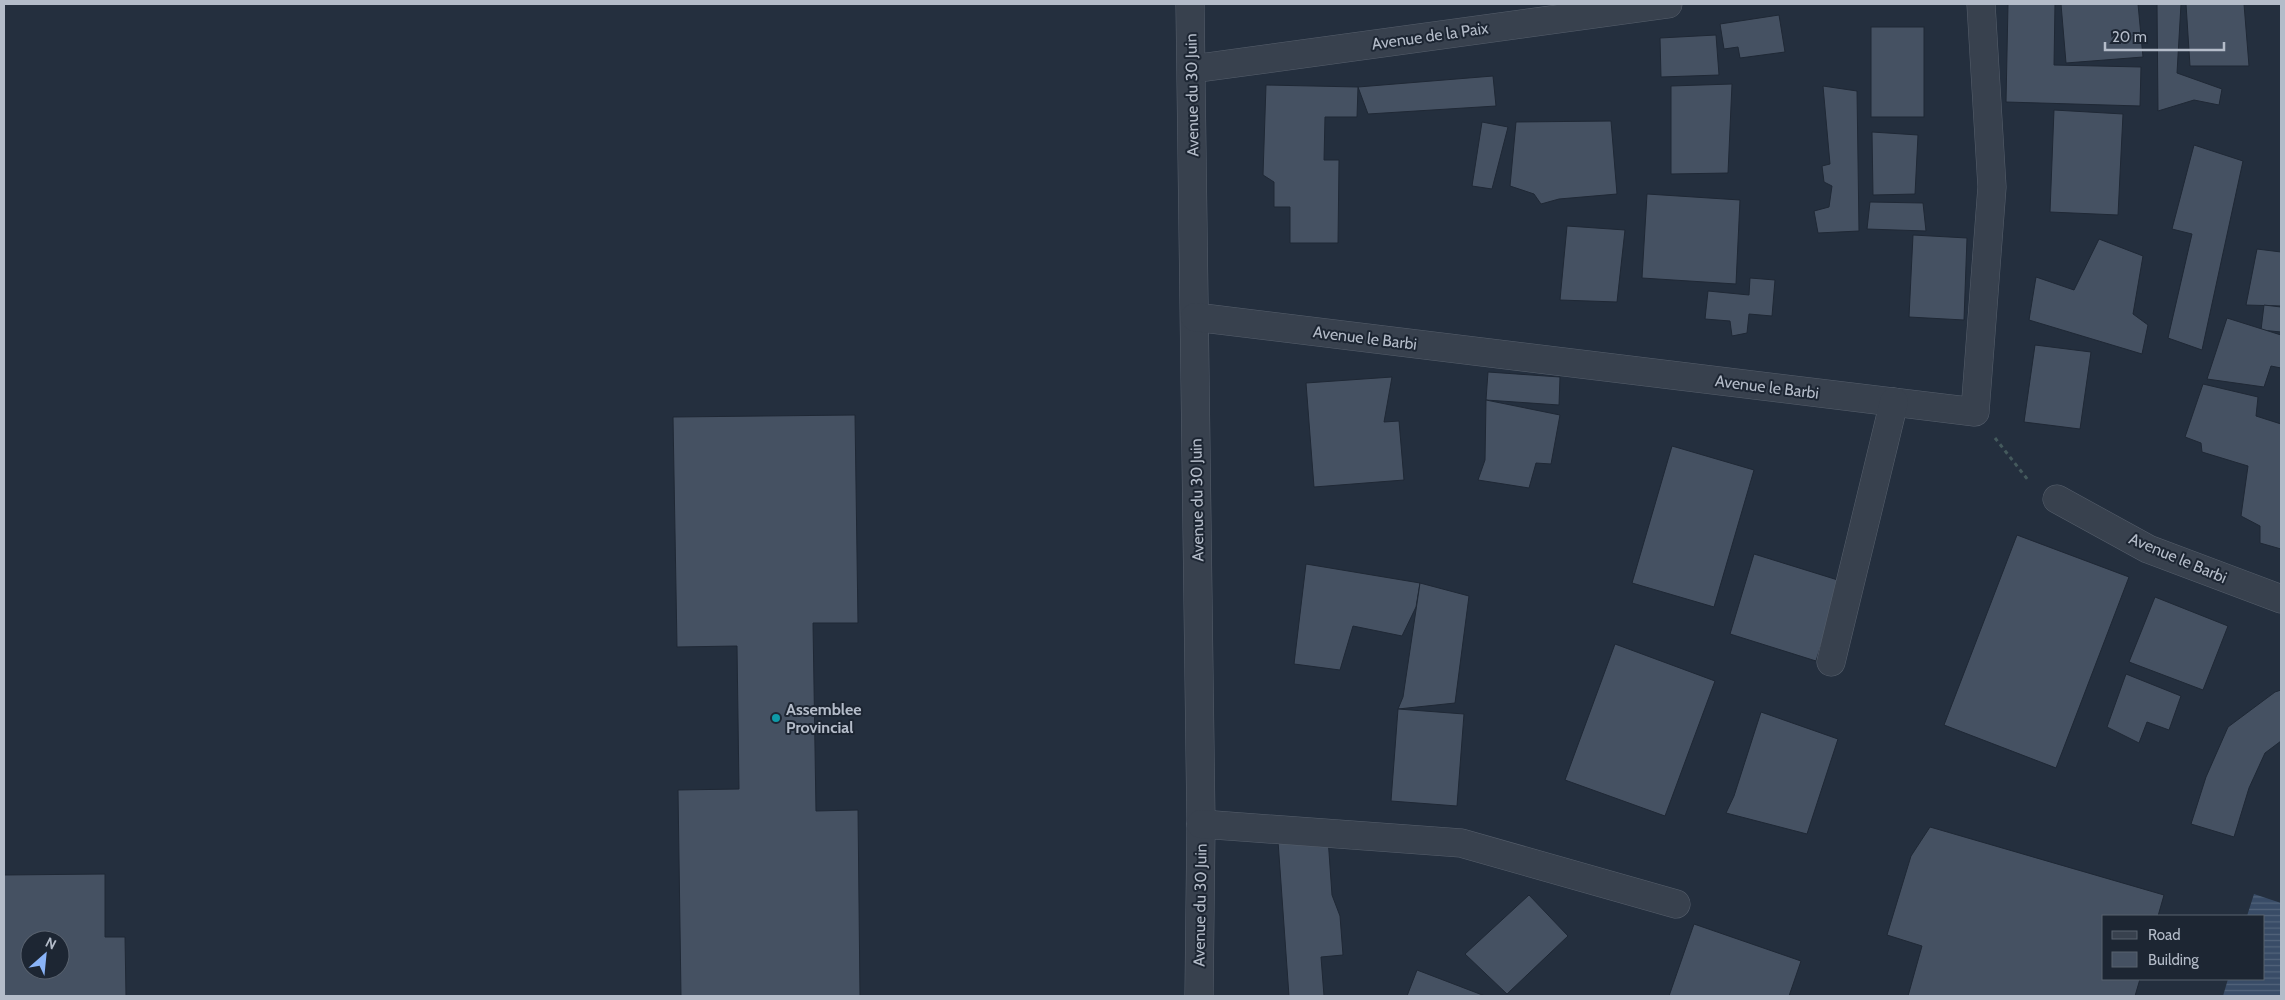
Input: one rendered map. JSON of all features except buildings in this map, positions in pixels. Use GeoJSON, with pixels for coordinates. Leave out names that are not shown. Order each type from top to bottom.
{"type":"FeatureCollection","features":[{"type":"Feature","properties":{"kind":"street","name":"Avenue du 30 Juin"},"geometry":{"type":"LineString","coordinates":[[1190,4],[1201,824],[1199,996]]}},
{"type":"Feature","properties":{"kind":"street","name":"Avenue de la Paix"},"geometry":{"type":"LineString","coordinates":[[1192,69],[1668,4]]}},
{"type":"Feature","properties":{"kind":"street"},"geometry":{"type":"LineString","coordinates":[[1975,412],[1992,187],[1981,4]]}},
{"type":"Feature","properties":{"kind":"street","name":"Avenue le Barbi"},"geometry":{"type":"LineString","coordinates":[[1195,317],[1975,412]]}},
{"type":"Feature","properties":{"kind":"street"},"geometry":{"type":"LineString","coordinates":[[1831,662],[1894,402]]}},
{"type":"Feature","properties":{"kind":"street","name":"Avenue le Barbi"},"geometry":{"type":"LineString","coordinates":[[2057,499],[2148,549],[2281,600]]}},
{"type":"Feature","properties":{"kind":"street"},"geometry":{"type":"LineString","coordinates":[[1201,824],[1461,843],[1676,904]]}},
{"type":"Feature","properties":{"kind":"path"},"geometry":{"type":"LineString","coordinates":[[1975,412],[2029,480],[2057,499]]}},
{"type":"Feature","properties":{"kind":"water"},"geometry":{"type":"Polygon","coordinates":[[[2254,894],[2281,903],[2281,996],[2223,996],[2228,980],[2265,980],[2265,915],[2247,915],[2254,894]]]}},
{"type":"Feature","properties":{"kind":"place","name":"Assemblee Provincial"},"geometry":{"type":"Point","coordinates":[776,718]}}]}
